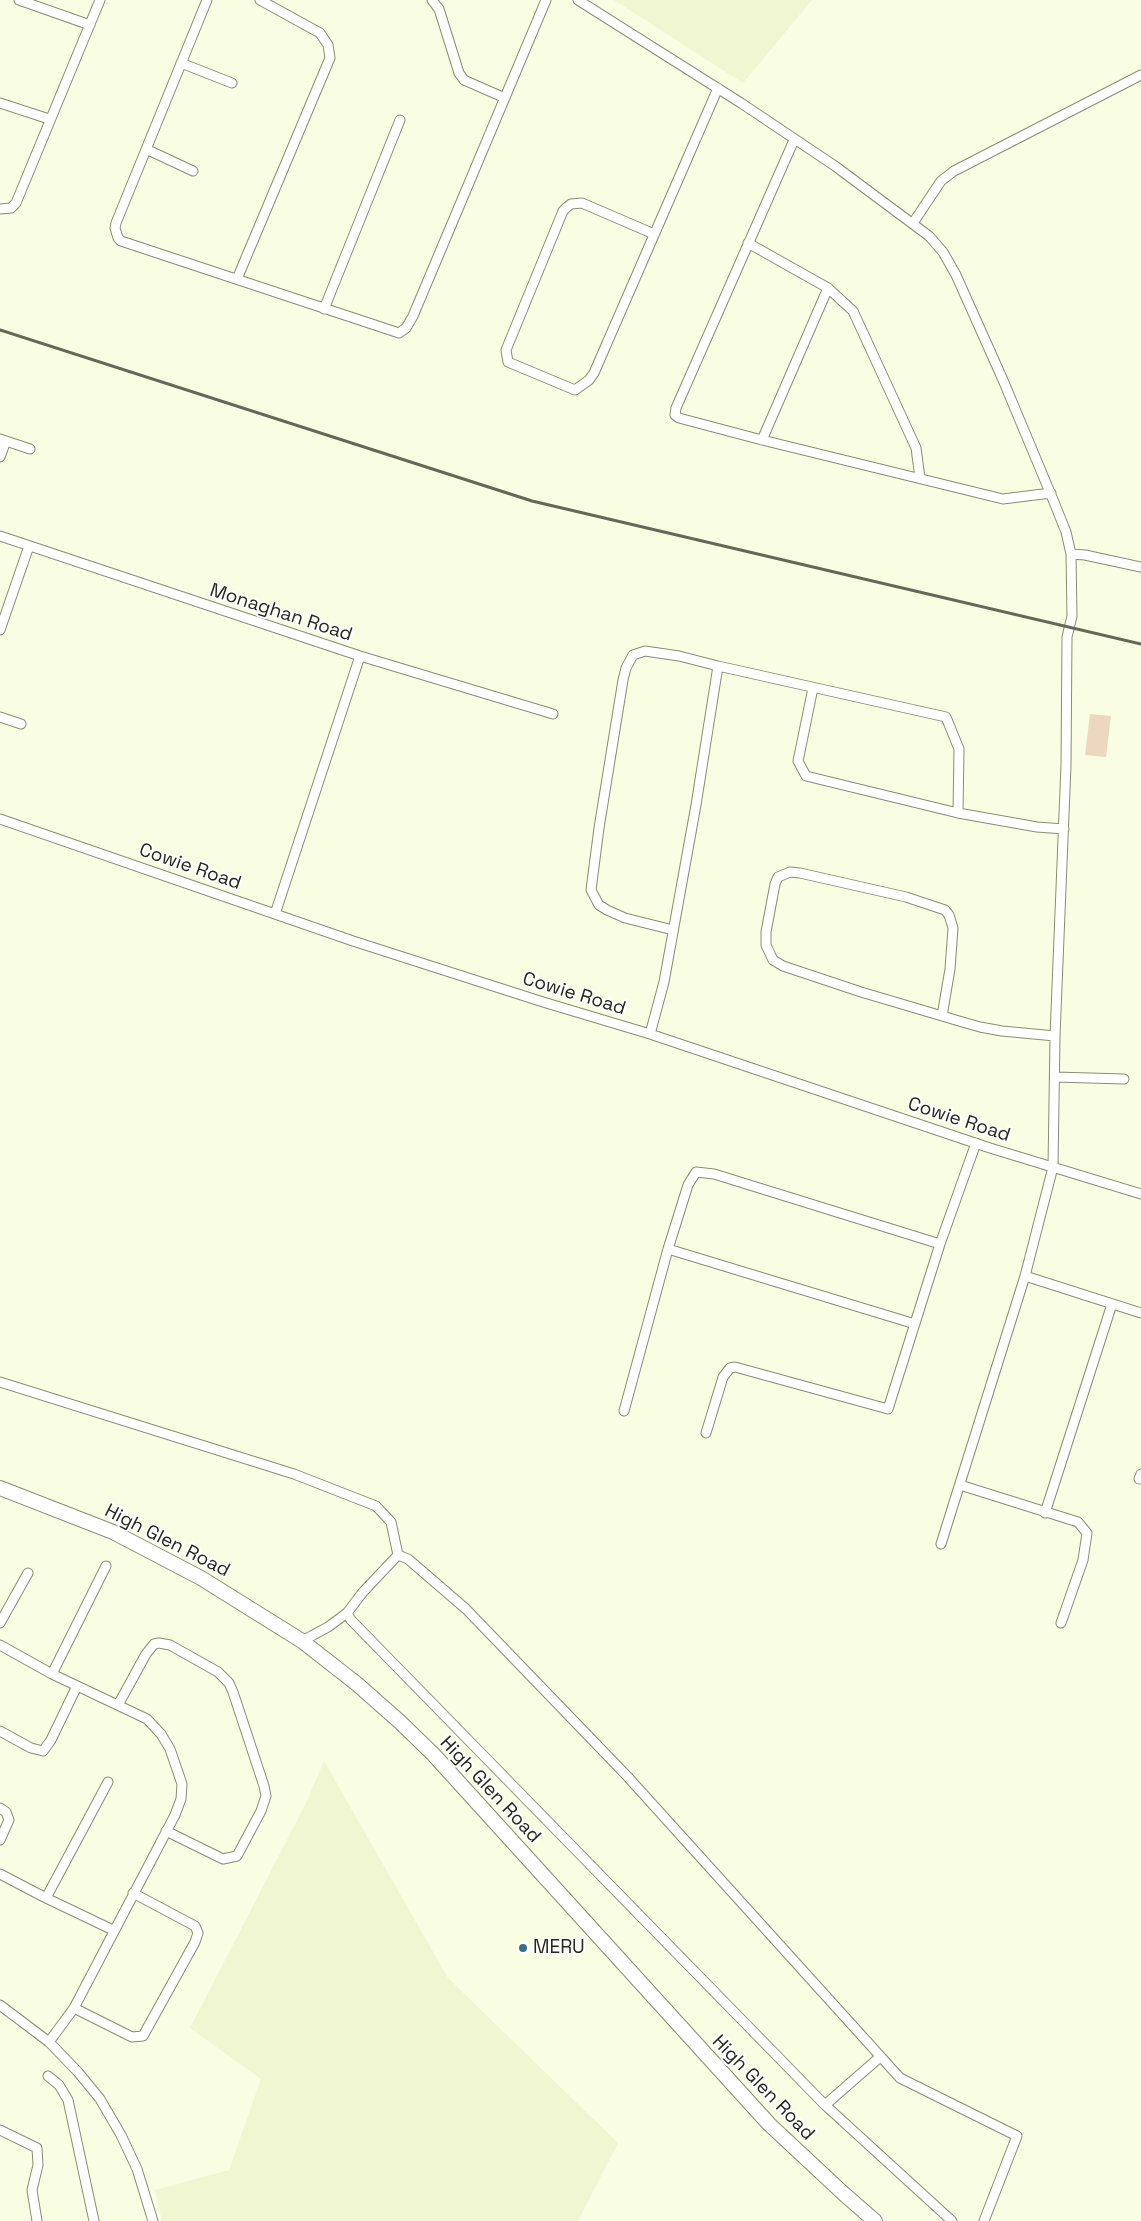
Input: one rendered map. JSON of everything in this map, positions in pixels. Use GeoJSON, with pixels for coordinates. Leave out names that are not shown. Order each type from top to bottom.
{"type":"FeatureCollection","features":[{"type":"Feature","properties":{"kind":"main road","name":"High Glen Road"},"geometry":{"type":"LineString","coordinates":[[0,1488],[113,1532],[164,1557],[259,1612],[302,1641],[386,1709],[433,1754],[726,2079],[802,2156],[875,2221]]}},
{"type":"Feature","properties":{"kind":"street"},"geometry":{"type":"LineString","coordinates":[[19,0],[90,25]]}},
{"type":"Feature","properties":{"kind":"street"},"geometry":{"type":"LineString","coordinates":[[0,209],[11,208],[16,203],[49,119],[100,0]]}},
{"type":"Feature","properties":{"kind":"street"},"geometry":{"type":"LineString","coordinates":[[207,0],[116,223],[115,228],[118,238],[121,241],[399,333],[406,328],[413,316],[546,0]]}},
{"type":"Feature","properties":{"kind":"street"},"geometry":{"type":"LineString","coordinates":[[237,280],[330,58],[328,45],[320,33],[260,0]]}},
{"type":"Feature","properties":{"kind":"street"},"geometry":{"type":"LineString","coordinates":[[432,0],[439,9],[458,73],[464,80],[506,98]]}},
{"type":"Feature","properties":{"kind":"street"},"geometry":{"type":"LineString","coordinates":[[578,0],[718,88],[835,166],[913,222],[929,236],[943,252],[956,274],[1003,380],[1066,532],[1071,554],[1072,616],[1067,637],[1064,829],[1055,1036],[1053,1167],[1025,1276],[941,1544]]}},
{"type":"Feature","properties":{"kind":"street"},"geometry":{"type":"LineString","coordinates":[[181,63],[232,83]]}},
{"type":"Feature","properties":{"kind":"street"},"geometry":{"type":"LineString","coordinates":[[913,222],[942,181],[954,170],[1141,75]]}},
{"type":"Feature","properties":{"kind":"street"},"geometry":{"type":"LineString","coordinates":[[654,234],[582,203],[571,204],[567,207],[563,211],[506,350],[508,362],[575,390],[585,385],[594,374],[718,88]]}},
{"type":"Feature","properties":{"kind":"street"},"geometry":{"type":"LineString","coordinates":[[0,103],[49,119]]}},
{"type":"Feature","properties":{"kind":"street"},"geometry":{"type":"LineString","coordinates":[[324,309],[400,120]]}},
{"type":"Feature","properties":{"kind":"street"},"geometry":{"type":"LineString","coordinates":[[794,140],[676,408],[675,415],[679,418],[762,440],[1003,499],[1051,493]]}},
{"type":"Feature","properties":{"kind":"street"},"geometry":{"type":"LineString","coordinates":[[146,149],[193,171]]}},
{"type":"Feature","properties":{"kind":"street"},"geometry":{"type":"LineString","coordinates":[[748,243],[828,288],[853,311],[916,448],[920,478]]}},
{"type":"Feature","properties":{"kind":"street"},"geometry":{"type":"LineString","coordinates":[[762,440],[828,288]]}},
{"type":"Feature","properties":{"kind":"street"},"geometry":{"type":"LineString","coordinates":[[0,457],[3,440],[30,448]]}},
{"type":"Feature","properties":{"kind":"street","name":"Monaghan Road"},"geometry":{"type":"LineString","coordinates":[[0,536],[360,656],[553,714]]}},
{"type":"Feature","properties":{"kind":"street"},"geometry":{"type":"LineString","coordinates":[[0,630],[29,546]]}},
{"type":"Feature","properties":{"kind":"street"},"geometry":{"type":"LineString","coordinates":[[1071,554],[1085,555],[1141,567]]}},
{"type":"Feature","properties":{"kind":"street"},"geometry":{"type":"LineString","coordinates":[[673,930],[625,918],[607,910],[599,905],[591,890],[595,854],[622,690],[629,661],[637,652],[652,651],[946,717],[959,749],[958,813]]}},
{"type":"Feature","properties":{"kind":"street"},"geometry":{"type":"LineString","coordinates":[[275,914],[360,656]]}},
{"type":"Feature","properties":{"kind":"street"},"geometry":{"type":"LineString","coordinates":[[650,1034],[664,982],[718,666]]}},
{"type":"Feature","properties":{"kind":"street"},"geometry":{"type":"LineString","coordinates":[[813,688],[798,761],[806,776],[958,813],[1037,827],[1064,829]]}},
{"type":"Feature","properties":{"kind":"street"},"geometry":{"type":"LineString","coordinates":[[0,717],[21,724]]}},
{"type":"Feature","properties":{"kind":"street","name":"Cowie Road"},"geometry":{"type":"LineString","coordinates":[[0,819],[275,914],[543,1002],[650,1034],[976,1143],[1141,1194]]}},
{"type":"Feature","properties":{"kind":"street"},"geometry":{"type":"LineString","coordinates":[[942,1016],[950,969],[953,928],[949,915],[945,910],[906,897],[800,873],[790,872],[778,877],[766,932],[766,944],[773,960],[783,966],[812,977],[942,1016],[1002,1031],[1055,1036]]}},
{"type":"Feature","properties":{"kind":"street"},"geometry":{"type":"LineString","coordinates":[[1055,1077],[1124,1079]]}},
{"type":"Feature","properties":{"kind":"street"},"geometry":{"type":"LineString","coordinates":[[706,1433],[723,1377],[726,1372],[735,1367],[888,1408],[940,1244],[976,1143]]}},
{"type":"Feature","properties":{"kind":"street"},"geometry":{"type":"LineString","coordinates":[[624,1411],[668,1249],[688,1185],[696,1172],[714,1174],[940,1244]]}},
{"type":"Feature","properties":{"kind":"street"},"geometry":{"type":"LineString","coordinates":[[668,1249],[915,1324]]}},
{"type":"Feature","properties":{"kind":"street"},"geometry":{"type":"LineString","coordinates":[[1025,1276],[1141,1313]]}},
{"type":"Feature","properties":{"kind":"street"},"geometry":{"type":"LineString","coordinates":[[1045,1513],[1112,1304]]}},
{"type":"Feature","properties":{"kind":"street"},"geometry":{"type":"LineString","coordinates":[[0,1382],[294,1474],[376,1506],[391,1522],[398,1555]]}},
{"type":"Feature","properties":{"kind":"street"},"geometry":{"type":"LineString","coordinates":[[960,1485],[1078,1522],[1087,1533],[1083,1560],[1061,1623]]}},
{"type":"Feature","properties":{"kind":"street"},"geometry":{"type":"LineString","coordinates":[[302,1641],[328,1627],[347,1613],[363,1592],[398,1555]]}},
{"type":"Feature","properties":{"kind":"street"},"geometry":{"type":"LineString","coordinates":[[398,1555],[408,1558],[466,1609],[627,1776],[900,2078],[1017,2136],[984,2221]]}},
{"type":"Feature","properties":{"kind":"street"},"geometry":{"type":"LineString","coordinates":[[52,1674],[106,1566]]}},
{"type":"Feature","properties":{"kind":"street"},"geometry":{"type":"LineString","coordinates":[[0,1622],[28,1572]]}},
{"type":"Feature","properties":{"kind":"street"},"geometry":{"type":"LineString","coordinates":[[347,1613],[351,1620],[825,2105],[952,2221]]}},
{"type":"Feature","properties":{"kind":"street"},"geometry":{"type":"LineString","coordinates":[[118,1705],[146,1654],[154,1644],[159,1643],[170,1645],[218,1672],[229,1683],[233,1692],[264,1786],[266,1796],[261,1811],[237,1856],[223,1859],[166,1831]]}},
{"type":"Feature","properties":{"kind":"street"},"geometry":{"type":"LineString","coordinates":[[0,1646],[52,1674],[139,1715],[154,1726],[170,1749],[182,1793],[179,1807],[113,1930],[74,2008],[49,2042]]}},
{"type":"Feature","properties":{"kind":"street"},"geometry":{"type":"LineString","coordinates":[[0,1731],[31,1748],[43,1751],[51,1740],[77,1686]]}},
{"type":"Feature","properties":{"kind":"street"},"geometry":{"type":"LineString","coordinates":[[46,1898],[108,1782]]}},
{"type":"Feature","properties":{"kind":"street"},"geometry":{"type":"LineString","coordinates":[[0,1808],[6,1812],[9,1820],[0,1840]]}},
{"type":"Feature","properties":{"kind":"street"},"geometry":{"type":"LineString","coordinates":[[0,1874],[113,1930]]}},
{"type":"Feature","properties":{"kind":"street"},"geometry":{"type":"LineString","coordinates":[[74,2008],[132,2037],[143,2036],[195,1942],[198,1933],[194,1926],[133,1893]]}},
{"type":"Feature","properties":{"kind":"street"},"geometry":{"type":"LineString","coordinates":[[0,2005],[49,2042],[94,2092],[121,2135],[137,2169],[153,2221]]}},
{"type":"Feature","properties":{"kind":"street"},"geometry":{"type":"LineString","coordinates":[[825,2105],[880,2057]]}},
{"type":"Feature","properties":{"kind":"street"},"geometry":{"type":"LineString","coordinates":[[48,2076],[59,2085],[68,2100],[94,2221]]}},
{"type":"Feature","properties":{"kind":"street"},"geometry":{"type":"LineString","coordinates":[[0,2130],[37,2148],[38,2165],[32,2190],[37,2221]]}},
{"type":"Feature","properties":{"kind":"shaded area"},"geometry":{"type":"Polygon","coordinates":[[[614,0],[812,0],[743,83],[614,0]]]}},
{"type":"Feature","properties":{"kind":"shaded area"},"geometry":{"type":"Polygon","coordinates":[[[1090,714],[1111,716],[1106,757],[1085,755],[1090,714]]]}},
{"type":"Feature","properties":{"kind":"shaded area"},"geometry":{"type":"Polygon","coordinates":[[[324,1761],[448,1978],[618,2143],[578,2221],[162,2221],[155,2190],[229,2170],[261,2079],[190,2028],[306,1803],[324,1761]]]}},
{"type":"Feature","properties":{"kind":"railway"},"geometry":{"type":"LineString","coordinates":[[0,330],[532,501],[1141,644]]}},
{"type":"Feature","properties":{"kind":"place","name":"MERU"},"geometry":{"type":"Point","coordinates":[523,1948]}}]}
